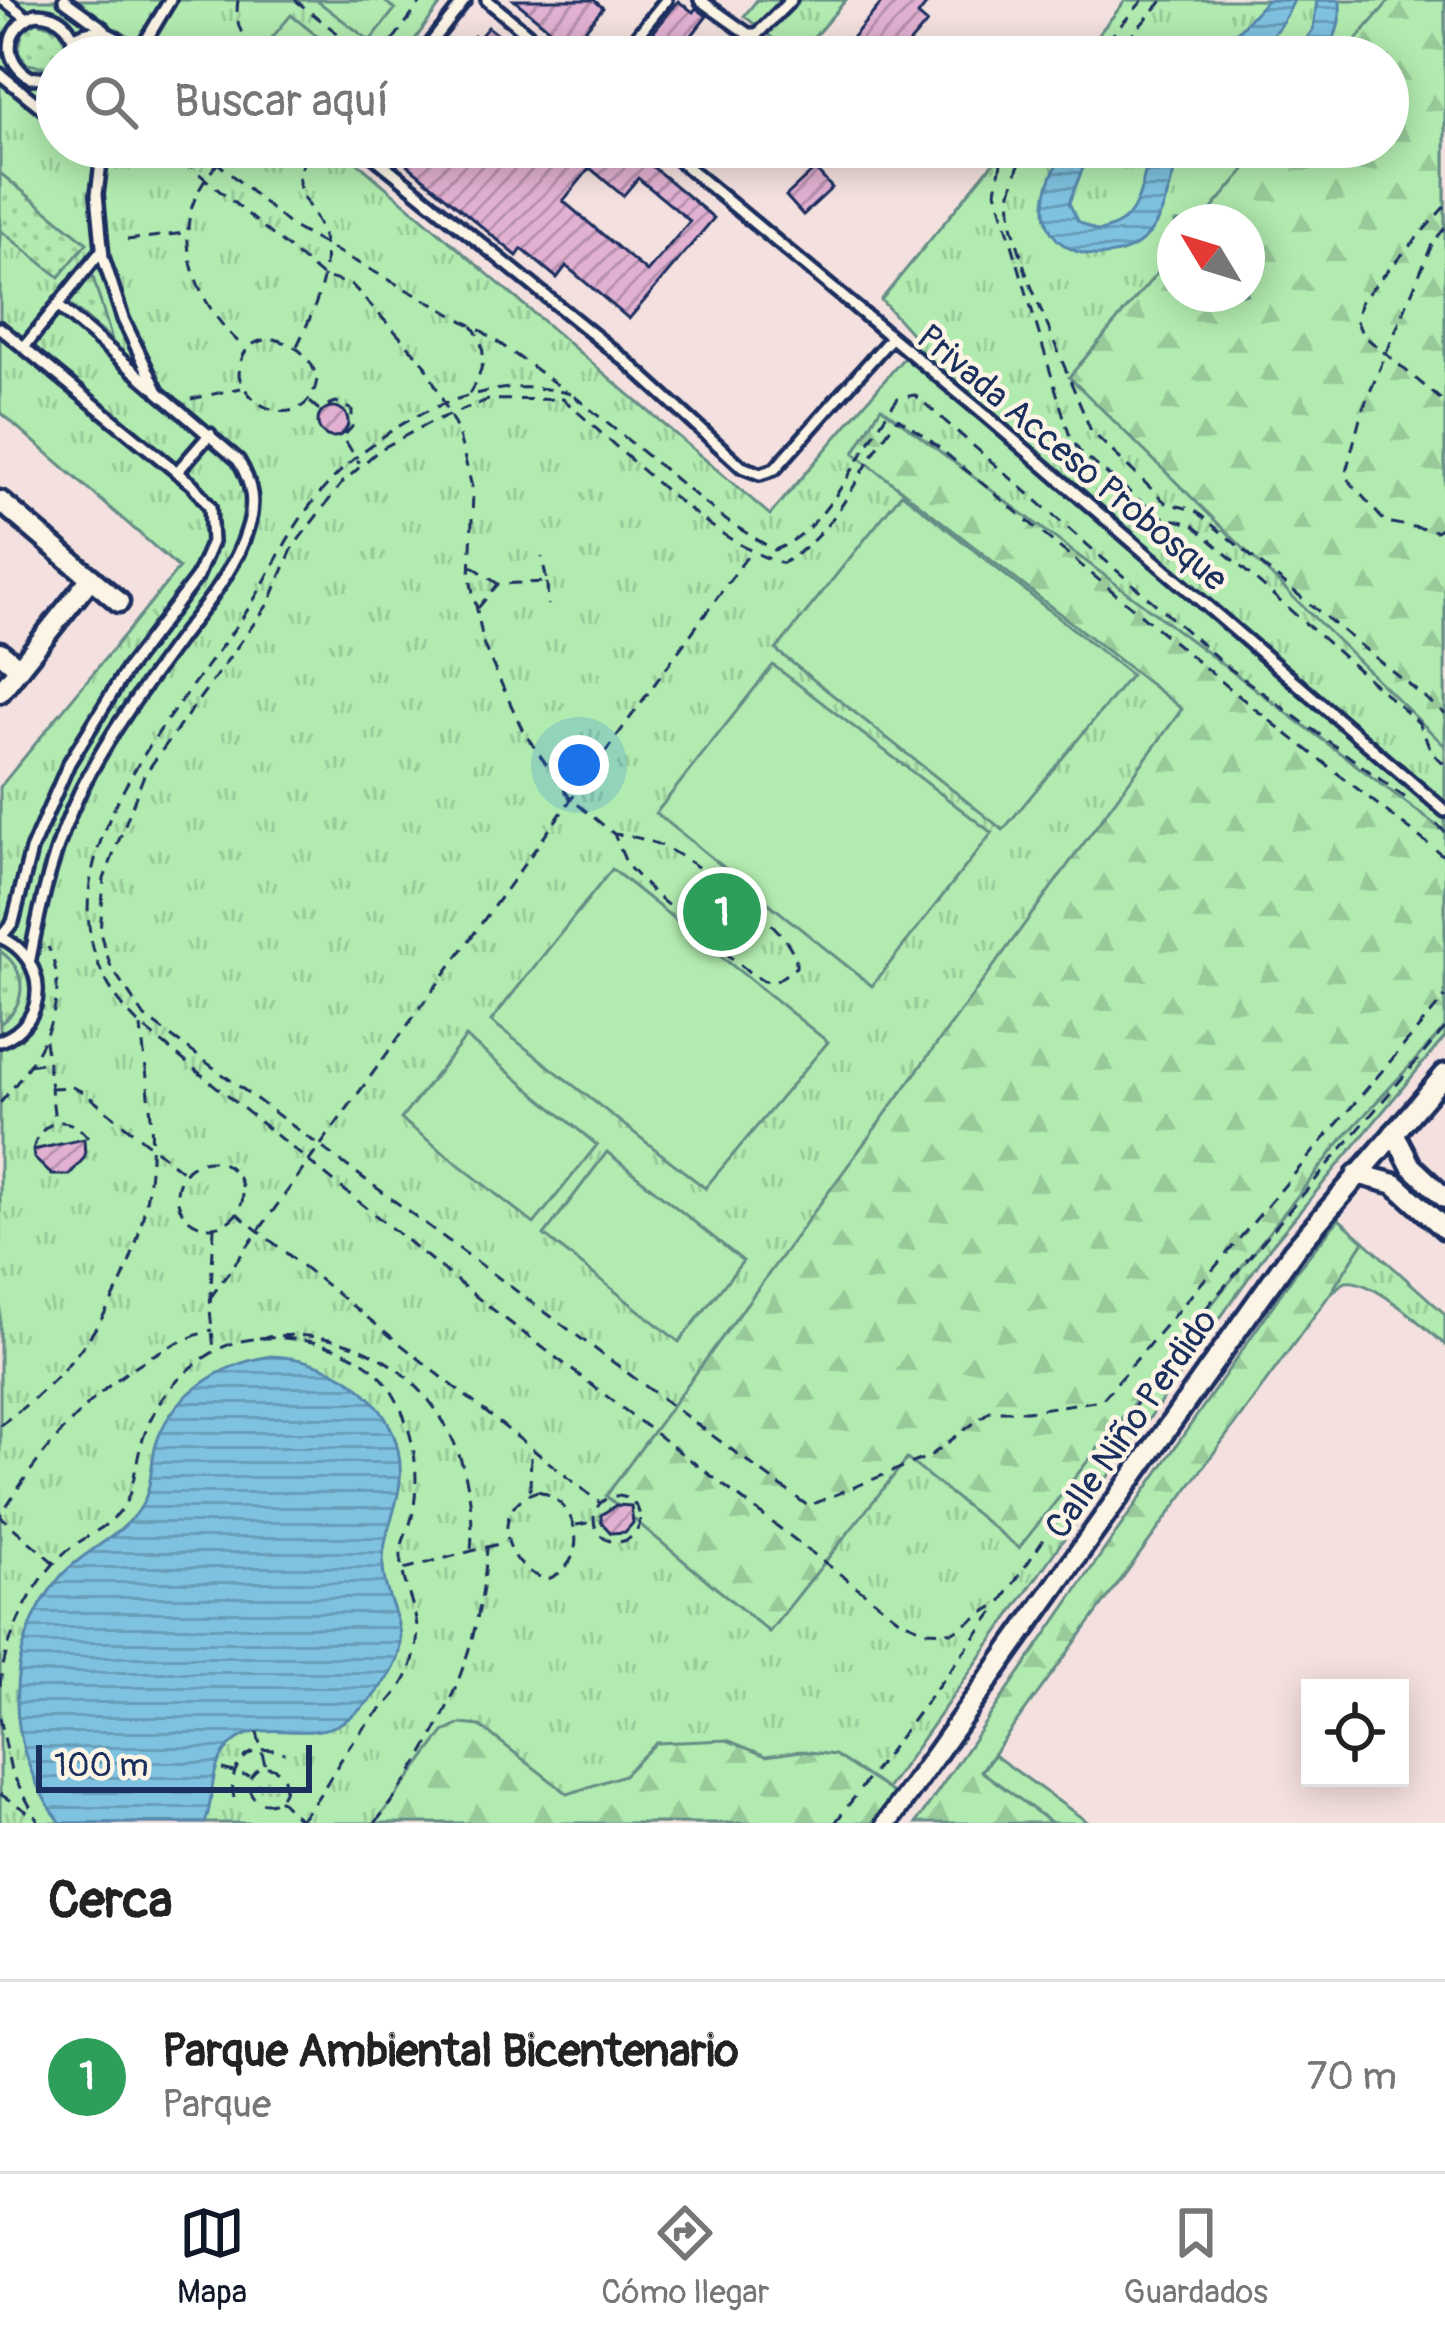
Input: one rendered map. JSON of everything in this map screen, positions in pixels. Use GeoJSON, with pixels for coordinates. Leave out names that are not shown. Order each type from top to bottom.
{"type":"FeatureCollection","features":[{"type":"Feature","properties":{"kind":"street"},"geometry":{"type":"LineString","coordinates":[[0,501],[119,602]]}},
{"type":"Feature","properties":{"kind":"street"},"geometry":{"type":"LineString","coordinates":[[0,692],[91,578]]}},
{"type":"Feature","properties":{"kind":"street"},"geometry":{"type":"LineString","coordinates":[[0,652],[19,668]]}},
{"type":"Feature","properties":{"kind":"street","name":"Calle Niño Perdido"},"geometry":{"type":"LineString","coordinates":[[887,1823],[1293,1251],[1445,1074]]}},
{"type":"Feature","properties":{"kind":"street"},"geometry":{"type":"LineString","coordinates":[[1394,1133],[1411,1166],[1445,1198]]}},
{"type":"Feature","properties":{"kind":"street"},"geometry":{"type":"LineString","coordinates":[[1357,1174],[1395,1184],[1445,1229]]}},
{"type":"Feature","properties":{"kind":"street"},"geometry":{"type":"LineString","coordinates":[[1412,1199],[1427,1181]]}},
{"type":"Feature","properties":{"kind":"lane"},"geometry":{"type":"LineString","coordinates":[[4,0],[32,16],[58,18],[72,36]]}},
{"type":"Feature","properties":{"kind":"lane"},"geometry":{"type":"LineString","coordinates":[[36,103],[0,70],[10,56],[11,35],[45,0]]}},
{"type":"Feature","properties":{"kind":"lane"},"geometry":{"type":"LineString","coordinates":[[64,0],[112,35]]}},
{"type":"Feature","properties":{"kind":"lane"},"geometry":{"type":"LineString","coordinates":[[148,36],[170,0]]}},
{"type":"Feature","properties":{"kind":"lane"},"geometry":{"type":"LineString","coordinates":[[436,36],[464,0]]}},
{"type":"Feature","properties":{"kind":"lane"},"geometry":{"type":"LineString","coordinates":[[487,0],[531,36]]}},
{"type":"Feature","properties":{"kind":"lane"},"geometry":{"type":"LineString","coordinates":[[637,36],[666,0]]}},
{"type":"Feature","properties":{"kind":"lane"},"geometry":{"type":"LineString","coordinates":[[700,0],[740,31],[757,34],[791,0]]}},
{"type":"Feature","properties":{"kind":"lane"},"geometry":{"type":"LineString","coordinates":[[1,27],[11,35]]}},
{"type":"Feature","properties":{"kind":"lane"},"geometry":{"type":"LineString","coordinates":[[79,36],[94,30],[112,35]]}},
{"type":"Feature","properties":{"kind":"lane"},"geometry":{"type":"LineString","coordinates":[[10,56],[22,73],[36,78]]}},
{"type":"Feature","properties":{"kind":"lane"},"geometry":{"type":"LineString","coordinates":[[101,168],[102,250],[123,319],[158,392]]}},
{"type":"Feature","properties":{"kind":"lane"},"geometry":{"type":"LineString","coordinates":[[388,168],[626,361],[742,467],[760,474],[775,469],[892,338]]}},
{"type":"Feature","properties":{"kind":"lane","name":"Privada Acceso Probosque"},"geometry":{"type":"LineString","coordinates":[[688,168],[1445,811]]}},
{"type":"Feature","properties":{"kind":"lane"},"geometry":{"type":"LineString","coordinates":[[24,347],[102,250]]}},
{"type":"Feature","properties":{"kind":"lane"},"geometry":{"type":"LineString","coordinates":[[0,1051],[4,1039],[23,1027],[34,1012],[38,994],[30,958],[50,866],[80,792],[121,720],[219,586],[249,527],[252,491],[247,475],[227,448],[58,306]]}},
{"type":"Feature","properties":{"kind":"lane"},"geometry":{"type":"LineString","coordinates":[[0,328],[203,495],[209,507],[212,542],[197,577],[127,669],[77,747],[32,850],[13,922],[1,937],[30,958]]}},
{"type":"Feature","properties":{"kind":"lane"},"geometry":{"type":"LineString","coordinates":[[177,472],[210,434]]}},
{"type":"Feature","properties":{"kind":"path"},"geometry":{"type":"LineString","coordinates":[[295,0],[341,36]]}},
{"type":"Feature","properties":{"kind":"path"},"geometry":{"type":"LineString","coordinates":[[396,36],[423,0]]}},
{"type":"Feature","properties":{"kind":"path"},"geometry":{"type":"LineString","coordinates":[[1112,36],[1143,0]]}},
{"type":"Feature","properties":{"kind":"path"},"geometry":{"type":"LineString","coordinates":[[1130,36],[1162,0]]}},
{"type":"Feature","properties":{"kind":"path"},"geometry":{"type":"LineString","coordinates":[[239,2],[242,36]]}},
{"type":"Feature","properties":{"kind":"path"},"geometry":{"type":"LineString","coordinates":[[192,168],[322,276],[352,285],[425,364],[450,415],[472,491],[470,565],[484,646],[523,731],[570,798],[614,834],[627,865],[654,894],[749,973],[775,982],[796,967],[792,945],[749,904],[667,848],[614,834]]}},
{"type":"Feature","properties":{"kind":"path"},"geometry":{"type":"LineString","coordinates":[[216,168],[191,212],[196,281],[219,320],[246,349]]}},
{"type":"Feature","properties":{"kind":"path"},"geometry":{"type":"LineString","coordinates":[[224,168],[280,217],[323,246],[471,326],[571,394],[727,520],[774,550],[792,544],[812,522],[898,398],[915,395],[1228,668],[1410,801]]}},
{"type":"Feature","properties":{"kind":"path"},"geometry":{"type":"LineString","coordinates":[[297,347],[322,276],[323,246],[323,236],[298,187],[302,168]]}},
{"type":"Feature","properties":{"kind":"path"},"geometry":{"type":"LineString","coordinates":[[1000,168],[996,190],[1070,437],[1080,452],[1159,516],[1192,524],[1419,722],[1432,753],[1445,764]]}},
{"type":"Feature","properties":{"kind":"path"},"geometry":{"type":"LineString","coordinates":[[1018,168],[1010,196],[1012,225],[1091,431],[1166,503],[1194,509],[1445,714]]}},
{"type":"Feature","properties":{"kind":"path"},"geometry":{"type":"LineString","coordinates":[[1445,206],[1360,301],[1355,319],[1362,334],[1445,403]]}},
{"type":"Feature","properties":{"kind":"path"},"geometry":{"type":"LineString","coordinates":[[1445,228],[1433,242],[1362,411],[1345,476],[1385,522],[1436,531],[1445,526]]}},
{"type":"Feature","properties":{"kind":"path"},"geometry":{"type":"LineString","coordinates":[[128,240],[189,232]]}},
{"type":"Feature","properties":{"kind":"path"},"geometry":{"type":"LineString","coordinates":[[468,395],[483,370],[485,356],[471,326]]}},
{"type":"Feature","properties":{"kind":"path"},"geometry":{"type":"LineString","coordinates":[[267,338],[297,347],[314,368],[315,391],[309,401],[290,413],[275,413],[250,398],[242,387],[240,362],[246,349],[267,338]]}},
{"type":"Feature","properties":{"kind":"path"},"geometry":{"type":"LineString","coordinates":[[571,394],[525,386],[468,395],[375,442],[311,504],[283,543],[255,600],[135,767],[99,845],[89,881],[94,953],[115,1000],[140,1025],[483,1302],[899,1618],[926,1631],[953,1632],[1000,1602]]}},
{"type":"Feature","properties":{"kind":"path"},"geometry":{"type":"LineString","coordinates":[[172,403],[242,387]]}},
{"type":"Feature","properties":{"kind":"path"},"geometry":{"type":"LineString","coordinates":[[1445,857],[898,418],[838,513],[808,548],[783,562],[721,534],[563,399],[488,400],[379,450],[333,493],[293,547],[268,603],[144,775],[104,879],[100,933],[124,991],[145,1017],[808,1506],[929,1456],[990,1411],[1027,1412],[1102,1400],[1445,997]]}},
{"type":"Feature","properties":{"kind":"path"},"geometry":{"type":"LineString","coordinates":[[309,401],[318,409],[336,402],[352,410],[352,427],[343,437],[361,465]]}},
{"type":"Feature","properties":{"kind":"path"},"geometry":{"type":"LineString","coordinates":[[211,1298],[751,551]]}},
{"type":"Feature","properties":{"kind":"path"},"geometry":{"type":"LineString","coordinates":[[542,557],[548,605]]}},
{"type":"Feature","properties":{"kind":"path"},"geometry":{"type":"LineString","coordinates":[[470,565],[498,584],[547,581]]}},
{"type":"Feature","properties":{"kind":"path"},"geometry":{"type":"LineString","coordinates":[[477,610],[498,584]]}},
{"type":"Feature","properties":{"kind":"path"},"geometry":{"type":"LineString","coordinates":[[1428,814],[1445,832]]}},
{"type":"Feature","properties":{"kind":"path"},"geometry":{"type":"LineString","coordinates":[[0,1425],[55,1383],[100,1324],[134,1252],[147,1196],[151,1146],[140,1025]]}},
{"type":"Feature","properties":{"kind":"path"},"geometry":{"type":"LineString","coordinates":[[835,1823],[1000,1602],[1184,1334],[1445,1028]]}},
{"type":"Feature","properties":{"kind":"path"},"geometry":{"type":"LineString","coordinates":[[44,1035],[55,1121]]}},
{"type":"Feature","properties":{"kind":"path"},"geometry":{"type":"LineString","coordinates":[[28,1066],[48,1062]]}},
{"type":"Feature","properties":{"kind":"path"},"geometry":{"type":"LineString","coordinates":[[51,1088],[83,1092],[184,1174]]}},
{"type":"Feature","properties":{"kind":"path"},"geometry":{"type":"LineString","coordinates":[[0,1090],[7,1095],[0,1103]]}},
{"type":"Feature","properties":{"kind":"path"},"geometry":{"type":"LineString","coordinates":[[33,1150],[41,1130],[55,1121],[75,1124],[88,1138],[84,1139]]}},
{"type":"Feature","properties":{"kind":"path"},"geometry":{"type":"LineString","coordinates":[[203,1162],[225,1165],[234,1172],[243,1192],[236,1213],[214,1226],[199,1226],[183,1213],[177,1193],[184,1174],[203,1162]]}},
{"type":"Feature","properties":{"kind":"path"},"geometry":{"type":"LineString","coordinates":[[236,1213],[599,1503]]}},
{"type":"Feature","properties":{"kind":"path"},"geometry":{"type":"LineString","coordinates":[[214,1226],[214,1352]]}},
{"type":"Feature","properties":{"kind":"path"},"geometry":{"type":"LineString","coordinates":[[56,1564],[0,1516],[33,1463],[90,1401],[160,1352],[212,1330]]}},
{"type":"Feature","properties":{"kind":"path"},"geometry":{"type":"LineString","coordinates":[[0,1686],[2,1665],[16,1628],[56,1564],[125,1505],[151,1418],[174,1383],[214,1352],[238,1341],[285,1334],[356,1346],[412,1383],[451,1432],[465,1463],[472,1496],[472,1551]]}},
{"type":"Feature","properties":{"kind":"path"},"geometry":{"type":"LineString","coordinates":[[238,1341],[314,1343],[373,1368],[392,1390],[415,1458],[410,1522],[401,1543],[420,1633],[412,1663],[399,1694],[362,1729],[316,1804],[299,1822],[279,1798]]}},
{"type":"Feature","properties":{"kind":"path"},"geometry":{"type":"LineString","coordinates":[[530,1448],[530,1492],[511,1512],[505,1531],[521,1567],[548,1579],[568,1567],[574,1556],[574,1526],[566,1510],[548,1493],[530,1492]]}},
{"type":"Feature","properties":{"kind":"path"},"geometry":{"type":"LineString","coordinates":[[614,1496],[629,1498],[639,1511],[639,1526],[630,1538],[616,1542],[602,1537],[594,1522],[599,1503],[614,1496]]}},
{"type":"Feature","properties":{"kind":"path"},"geometry":{"type":"LineString","coordinates":[[0,1532],[8,1522]]}},
{"type":"Feature","properties":{"kind":"path"},"geometry":{"type":"LineString","coordinates":[[574,1526],[594,1522]]}},
{"type":"Feature","properties":{"kind":"path"},"geometry":{"type":"LineString","coordinates":[[403,1569],[507,1542]]}},
{"type":"Feature","properties":{"kind":"path"},"geometry":{"type":"LineString","coordinates":[[375,1823],[427,1750],[454,1688],[474,1634],[488,1547]]}},
{"type":"Feature","properties":{"kind":"path"},"geometry":{"type":"LineString","coordinates":[[0,1717],[11,1771],[37,1820]]}},
{"type":"Feature","properties":{"kind":"path"},"geometry":{"type":"LineString","coordinates":[[257,1732],[265,1767]]}},
{"type":"Feature","properties":{"kind":"path"},"geometry":{"type":"LineString","coordinates":[[233,1798],[233,1772],[242,1759],[261,1749],[285,1753]]}},
{"type":"Feature","properties":{"kind":"path"},"geometry":{"type":"LineString","coordinates":[[265,1767],[276,1769],[284,1778],[285,1789],[267,1803],[256,1799],[250,1789],[251,1777],[265,1767]]}},
{"type":"Feature","properties":{"kind":"path"},"geometry":{"type":"LineString","coordinates":[[222,1769],[251,1777]]}},
{"type":"Feature","properties":{"kind":"path"},"geometry":{"type":"LineString","coordinates":[[0,1794],[37,1820]]}},
{"type":"Feature","properties":{"kind":"green space"},"geometry":{"type":"Polygon","coordinates":[[[0,0],[444,0],[417,36],[36,36],[36,168],[364,168],[770,515],[918,341],[881,300],[989,168],[1409,168],[1409,36],[1097,36],[1126,0],[1445,0],[1445,1037],[1271,1246],[863,1823],[0,1823],[0,787],[179,568],[0,412],[0,0]]]}},
{"type":"Feature","properties":{"kind":"green space"},"geometry":{"type":"Polygon","coordinates":[[[316,0],[383,0],[395,9],[374,36],[363,36],[316,0]]]}},
{"type":"Feature","properties":{"kind":"green space"},"geometry":{"type":"Polygon","coordinates":[[[757,0],[846,0],[815,36],[770,36],[744,16],[757,0]]]}},
{"type":"Feature","properties":{"kind":"green space"},"geometry":{"type":"Polygon","coordinates":[[[1390,0],[1445,0],[1445,746],[1069,377],[1157,273],[1157,312],[1265,312],[1265,204],[1216,204],[1246,168],[1409,168],[1409,36],[1359,36],[1390,0]]]}},
{"type":"Feature","properties":{"kind":"green space"},"geometry":{"type":"Polygon","coordinates":[[[291,15],[317,36],[273,36],[291,15]]]}},
{"type":"Feature","properties":{"kind":"green space"},"geometry":{"type":"Polygon","coordinates":[[[37,22],[59,29],[62,36],[36,36],[36,66],[27,64],[18,52],[23,30],[37,22]]]}},
{"type":"Feature","properties":{"kind":"green space"},"geometry":{"type":"Polygon","coordinates":[[[0,173],[87,243],[59,277],[0,230],[0,173]]]}},
{"type":"Feature","properties":{"kind":"green space"},"geometry":{"type":"Polygon","coordinates":[[[92,274],[112,340],[69,304],[92,274]]]}},
{"type":"Feature","properties":{"kind":"green space"},"geometry":{"type":"Polygon","coordinates":[[[881,407],[1445,832],[1445,1028],[1345,1136],[1019,1548],[907,1459],[769,1632],[606,1496],[1182,709],[854,453],[881,407]]]}},
{"type":"Feature","properties":{"kind":"green space"},"geometry":{"type":"Polygon","coordinates":[[[902,493],[1131,675],[1003,830],[776,650],[902,493]]]}},
{"type":"Feature","properties":{"kind":"green space"},"geometry":{"type":"Polygon","coordinates":[[[773,665],[992,833],[872,986],[656,813],[773,665]]]}},
{"type":"Feature","properties":{"kind":"green space"},"geometry":{"type":"Polygon","coordinates":[[[612,869],[828,1042],[705,1188],[491,1021],[612,869]]]}},
{"type":"Feature","properties":{"kind":"green space"},"geometry":{"type":"Polygon","coordinates":[[[0,951],[16,968],[21,987],[16,1007],[0,1024],[0,951]]]}},
{"type":"Feature","properties":{"kind":"green space"},"geometry":{"type":"Polygon","coordinates":[[[466,1037],[597,1145],[534,1224],[401,1119],[466,1037]]]}},
{"type":"Feature","properties":{"kind":"green space"},"geometry":{"type":"Polygon","coordinates":[[[607,1152],[743,1261],[679,1342],[544,1235],[607,1152]]]}},
{"type":"Feature","properties":{"kind":"green space"},"geometry":{"type":"Polygon","coordinates":[[[1339,1219],[1364,1241],[1328,1297],[981,1771],[1052,1823],[916,1823],[1298,1269],[1339,1219]]]}},
{"type":"Feature","properties":{"kind":"green space"},"geometry":{"type":"Polygon","coordinates":[[[1364,1241],[1445,1314],[1445,1345],[1367,1286],[1343,1283],[1328,1297],[1364,1241]]]}},
{"type":"Feature","properties":{"kind":"green space"},"geometry":{"type":"Polygon","coordinates":[[[461,1724],[480,1726],[568,1794],[624,1775],[656,1743],[727,1740],[766,1756],[801,1751],[835,1755],[893,1793],[872,1823],[375,1823],[444,1732],[461,1724]]]}},
{"type":"Feature","properties":{"kind":"green space"},"geometry":{"type":"Polygon","coordinates":[[[994,1755],[1089,1823],[1052,1823],[981,1772],[994,1755]]]}},
{"type":"Feature","properties":{"kind":"water"},"geometry":{"type":"Polygon","coordinates":[[[1267,0],[1294,0],[1271,36],[1227,36],[1237,32],[1267,0]]]}},
{"type":"Feature","properties":{"kind":"water"},"geometry":{"type":"Polygon","coordinates":[[[1317,0],[1340,0],[1335,36],[1308,36],[1317,0]]]}},
{"type":"Feature","properties":{"kind":"water"},"geometry":{"type":"Polygon","coordinates":[[[1055,168],[1083,168],[1069,203],[1078,221],[1097,231],[1112,227],[1132,211],[1146,168],[1176,168],[1164,204],[1157,204],[1157,220],[1148,235],[1123,252],[1107,255],[1076,251],[1052,233],[1046,219],[1047,191],[1055,168]]]}},
{"type":"Feature","properties":{"kind":"water"},"geometry":{"type":"Polygon","coordinates":[[[271,1356],[321,1366],[343,1377],[380,1409],[392,1431],[400,1481],[383,1562],[400,1635],[394,1666],[367,1703],[335,1726],[261,1731],[235,1741],[216,1770],[205,1823],[61,1823],[28,1764],[20,1732],[19,1666],[27,1634],[61,1576],[139,1510],[155,1448],[172,1412],[216,1375],[271,1356]]]}},
{"type":"Feature","properties":{"kind":"building"},"geometry":{"type":"Polygon","coordinates":[[[514,0],[594,0],[603,8],[580,36],[558,36],[514,0]]]}},
{"type":"Feature","properties":{"kind":"building"},"geometry":{"type":"Polygon","coordinates":[[[884,0],[930,0],[918,15],[927,23],[916,36],[854,36],[884,0]]]}},
{"type":"Feature","properties":{"kind":"building"},"geometry":{"type":"Polygon","coordinates":[[[678,1],[707,16],[691,36],[650,36],[678,1]]]}},
{"type":"Feature","properties":{"kind":"building"},"geometry":{"type":"Polygon","coordinates":[[[411,168],[590,168],[654,168],[714,218],[629,319],[566,266],[557,278],[522,249],[517,256],[411,168]],[[590,168],[563,201],[647,272],[690,221],[638,178],[623,196],[590,168]]]}},
{"type":"Feature","properties":{"kind":"building"},"geometry":{"type":"Polygon","coordinates":[[[815,169],[832,188],[803,215],[786,196],[815,169]]]}},
{"type":"Feature","properties":{"kind":"building"},"geometry":{"type":"Polygon","coordinates":[[[333,407],[348,422],[333,437],[318,422],[333,407]]]}},
{"type":"Feature","properties":{"kind":"building"},"geometry":{"type":"Polygon","coordinates":[[[84,1139],[85,1157],[69,1175],[52,1175],[34,1158],[33,1150],[84,1139]]]}},
{"type":"Feature","properties":{"kind":"building"},"geometry":{"type":"Polygon","coordinates":[[[616,1505],[631,1506],[633,1523],[625,1532],[611,1533],[601,1522],[601,1515],[616,1505]]]}},
{"type":"Feature","properties":{"kind":"place","name":"Parque Ambiental Bicentenario"},"geometry":{"type":"Point","coordinates":[722,912]}}]}
